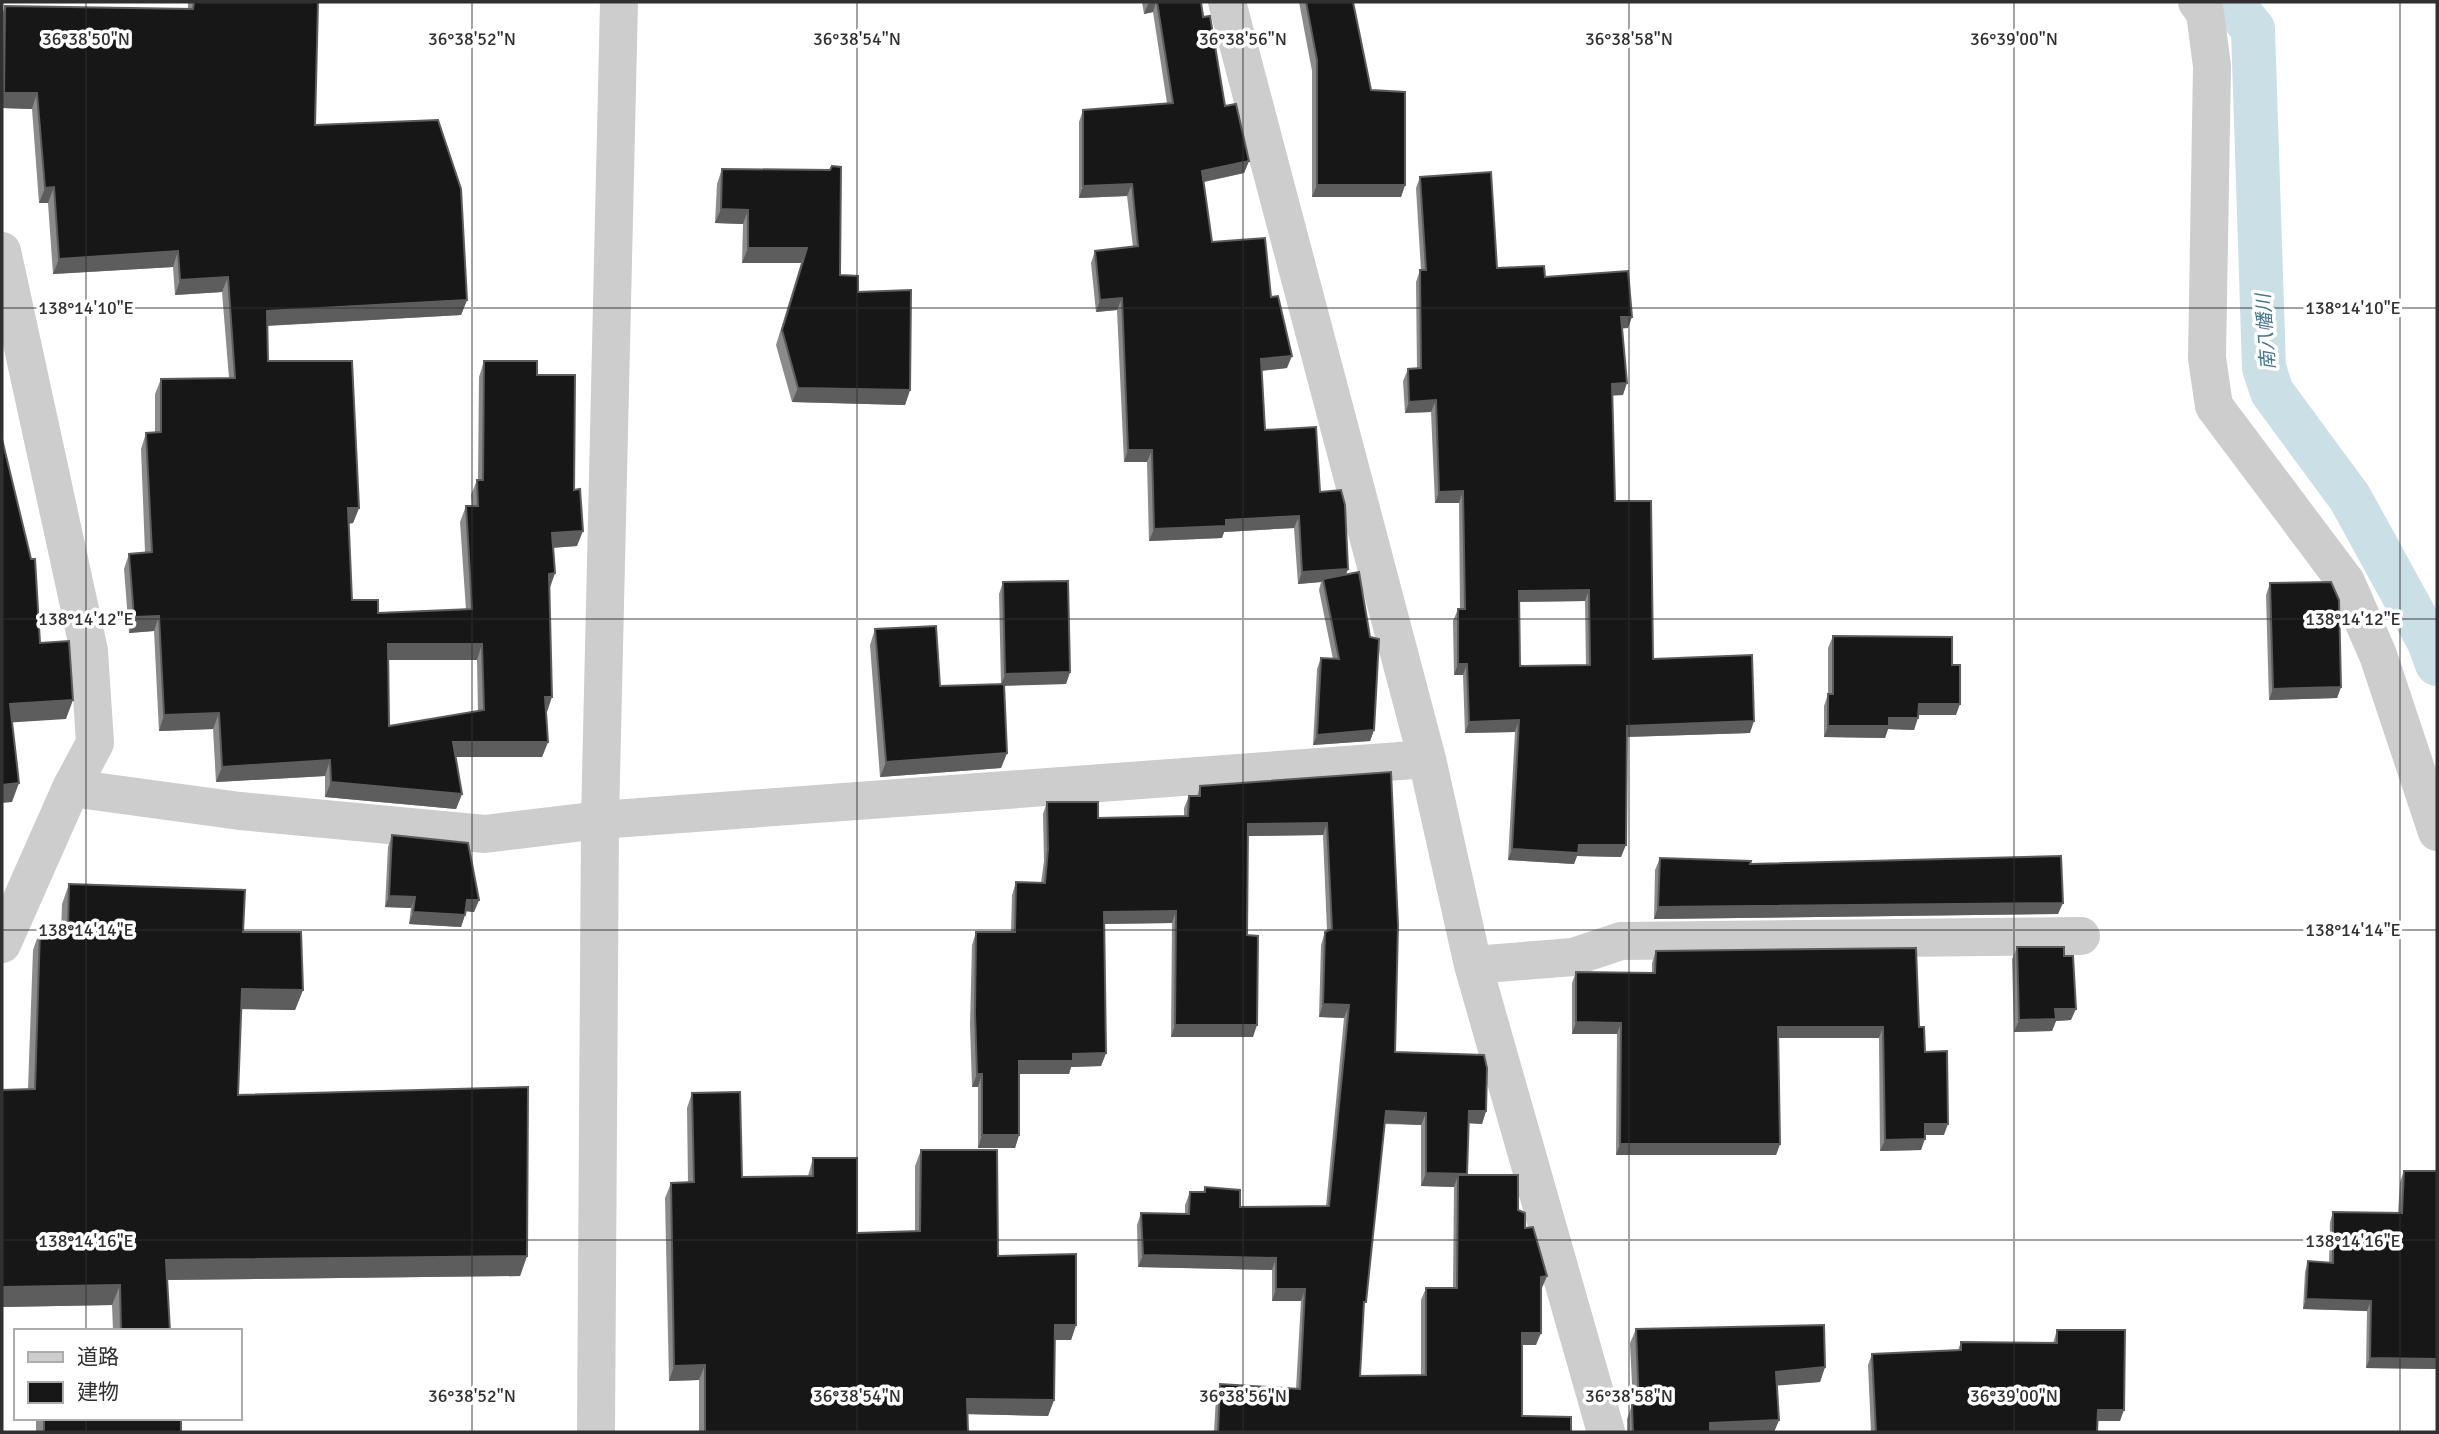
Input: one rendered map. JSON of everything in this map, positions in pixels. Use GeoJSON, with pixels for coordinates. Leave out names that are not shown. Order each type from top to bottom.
{"type":"FeatureCollection","features":[{"type":"Feature","properties":{"kind":"street"},"geometry":{"type":"LineString","coordinates":[[596,1432],[600,820],[619,2]]}},
{"type":"Feature","properties":{"kind":"street"},"geometry":{"type":"LineString","coordinates":[[1227,2],[1427,759],[1473,965],[1606,1432]]}},
{"type":"Feature","properties":{"kind":"street"},"geometry":{"type":"LineString","coordinates":[[2197,2],[2205,12],[2212,66],[2207,358],[2214,406],[2346,582],[2378,655],[2437,832]]}},
{"type":"Feature","properties":{"kind":"street"},"geometry":{"type":"LineString","coordinates":[[2,251],[89,651],[95,743],[71,789],[2,944]]}},
{"type":"Feature","properties":{"kind":"street"},"geometry":{"type":"LineString","coordinates":[[71,789],[240,811],[485,834],[600,820],[1427,759]]}},
{"type":"Feature","properties":{"kind":"street"},"geometry":{"type":"LineString","coordinates":[[1473,965],[1573,957],[1621,941],[2081,936]]}},
{"type":"Feature","properties":{"kind":"building"},"geometry":{"type":"Polygon","coordinates":[[[194,2],[318,2],[315,125],[438,120],[461,189],[467,300],[267,311],[268,361],[352,361],[359,508],[348,508],[352,600],[378,600],[378,613],[472,609],[466,506],[478,506],[477,480],[483,480],[484,361],[537,361],[537,375],[575,375],[574,490],[580,489],[583,531],[552,533],[555,573],[549,574],[552,697],[545,697],[548,742],[453,742],[462,794],[331,782],[330,760],[222,767],[219,713],[164,715],[159,616],[134,617],[129,554],[152,552],[146,433],[161,432],[161,379],[235,378],[228,277],[180,280],[178,251],[59,259],[54,187],[45,188],[37,93],[4,93],[5,6],[193,9],[194,2]],[[388,644],[389,726],[484,710],[482,644],[388,644]]]}},
{"type":"Feature","properties":{"kind":"building"},"geometry":{"type":"Polygon","coordinates":[[[1157,2],[1201,2],[1203,17],[1210,16],[1225,106],[1236,104],[1249,161],[1202,171],[1212,242],[1265,238],[1271,297],[1278,296],[1292,356],[1261,359],[1265,430],[1316,427],[1320,492],[1341,490],[1345,505],[1348,569],[1302,572],[1299,516],[1226,520],[1226,526],[1154,529],[1152,450],[1128,450],[1122,298],[1100,300],[1095,251],[1138,246],[1132,184],[1083,186],[1083,110],[1173,103],[1157,2]]]}},
{"type":"Feature","properties":{"kind":"building"},"geometry":{"type":"Polygon","coordinates":[[[1306,2],[1353,2],[1371,90],[1405,92],[1405,185],[1317,185],[1317,60],[1306,2]]]}},
{"type":"Feature","properties":{"kind":"building"},"geometry":{"type":"Polygon","coordinates":[[[832,166],[841,167],[840,275],[858,276],[858,292],[911,290],[910,390],[798,388],[782,330],[807,248],[748,248],[748,210],[721,209],[722,169],[830,170],[832,166]]]}},
{"type":"Feature","properties":{"kind":"building"},"geometry":{"type":"Polygon","coordinates":[[[1491,172],[1497,268],[1544,266],[1545,277],[1628,271],[1632,317],[1621,317],[1627,383],[1612,384],[1615,501],[1651,501],[1653,659],[1752,655],[1754,721],[1627,726],[1626,845],[1579,845],[1578,853],[1512,849],[1519,720],[1469,722],[1467,664],[1458,664],[1458,609],[1465,609],[1463,491],[1439,492],[1436,400],[1409,402],[1408,369],[1421,368],[1420,270],[1426,270],[1420,177],[1491,172]],[[1589,590],[1519,591],[1520,666],[1590,665],[1589,590]]]}},
{"type":"Feature","properties":{"kind":"building"},"geometry":{"type":"Polygon","coordinates":[[[2,439],[31,559],[35,559],[40,643],[69,641],[73,700],[10,704],[19,783],[2,785],[2,439]]]}},
{"type":"Feature","properties":{"kind":"building"},"geometry":{"type":"Polygon","coordinates":[[[1359,572],[1370,637],[1379,639],[1374,730],[1317,735],[1321,658],[1339,659],[1323,579],[1359,572]]]}},
{"type":"Feature","properties":{"kind":"building"},"geometry":{"type":"Polygon","coordinates":[[[1068,581],[1070,672],[1005,674],[1003,582],[1068,581]]]}},
{"type":"Feature","properties":{"kind":"building"},"geometry":{"type":"Polygon","coordinates":[[[2331,582],[2339,600],[2341,687],[2273,689],[2270,583],[2331,582]]]}},
{"type":"Feature","properties":{"kind":"building"},"geometry":{"type":"Polygon","coordinates":[[[936,626],[940,686],[1004,684],[1007,753],[886,762],[875,629],[936,626]]]}},
{"type":"Feature","properties":{"kind":"building"},"geometry":{"type":"Polygon","coordinates":[[[1833,636],[1952,637],[1952,665],[1960,665],[1960,704],[1919,704],[1918,718],[1889,718],[1889,726],[1828,726],[1828,694],[1833,694],[1833,636]]]}},
{"type":"Feature","properties":{"kind":"building"},"geometry":{"type":"Polygon","coordinates":[[[1391,772],[1398,925],[1395,1052],[1484,1055],[1487,1068],[1486,1111],[1469,1111],[1467,1174],[1426,1173],[1426,1113],[1386,1111],[1364,1302],[1360,1376],[1426,1375],[1426,1288],[1457,1288],[1458,1175],[1518,1175],[1518,1210],[1525,1213],[1525,1228],[1533,1227],[1547,1276],[1541,1277],[1541,1333],[1522,1333],[1522,1416],[1571,1417],[1571,1432],[1218,1432],[1220,1384],[1300,1389],[1305,1289],[1276,1289],[1276,1258],[1143,1255],[1141,1213],[1189,1214],[1190,1192],[1205,1192],[1205,1187],[1240,1190],[1240,1207],[1329,1206],[1349,1005],[1323,1004],[1325,932],[1332,929],[1327,823],[1248,824],[1247,935],[1258,936],[1257,1025],[1175,1025],[1176,911],[1104,912],[1106,1053],[1073,1054],[1073,1061],[1019,1061],[1019,1135],[982,1135],[982,1074],[977,1074],[975,1013],[976,932],[1015,932],[1016,882],[1045,883],[1048,849],[1047,802],[1098,802],[1098,818],[1188,816],[1189,796],[1200,796],[1200,786],[1391,772]]]}},
{"type":"Feature","properties":{"kind":"building"},"geometry":{"type":"Polygon","coordinates":[[[392,835],[468,843],[479,900],[467,900],[465,915],[413,912],[415,897],[389,896],[392,835]]]}},
{"type":"Feature","properties":{"kind":"building"},"geometry":{"type":"Polygon","coordinates":[[[2061,856],[2063,903],[1658,907],[1660,858],[1751,861],[1750,864],[2061,856]]]}},
{"type":"Feature","properties":{"kind":"building"},"geometry":{"type":"Polygon","coordinates":[[[69,884],[245,890],[243,932],[301,932],[303,990],[242,989],[238,1095],[528,1087],[527,1256],[166,1260],[170,1329],[121,1329],[120,1285],[2,1287],[2,1090],[35,1089],[40,930],[68,931],[69,884]]]}},
{"type":"Feature","properties":{"kind":"building"},"geometry":{"type":"Polygon","coordinates":[[[2017,947],[2064,947],[2064,956],[2073,956],[2076,1009],[2055,1009],[2056,1019],[2019,1020],[2017,947]]]}},
{"type":"Feature","properties":{"kind":"building"},"geometry":{"type":"Polygon","coordinates":[[[1916,948],[1919,1027],[1924,1027],[1925,1052],[1947,1051],[1948,1124],[1925,1124],[1925,1139],[1885,1140],[1883,1027],[1778,1027],[1780,1144],[1620,1144],[1621,1023],[1576,1022],[1576,972],[1655,973],[1656,951],[1916,948]]]}},
{"type":"Feature","properties":{"kind":"building"},"geometry":{"type":"Polygon","coordinates":[[[740,1092],[742,1177],[813,1176],[813,1158],[857,1158],[857,1233],[920,1231],[921,1150],[997,1150],[998,1256],[1076,1254],[1076,1325],[1055,1325],[1054,1400],[967,1399],[968,1432],[705,1432],[705,1365],[674,1366],[671,1183],[694,1182],[692,1093],[740,1092]]]}},
{"type":"Feature","properties":{"kind":"building"},"geometry":{"type":"Polygon","coordinates":[[[2404,1171],[2437,1171],[2437,1359],[2370,1358],[2371,1301],[2306,1299],[2308,1261],[2333,1263],[2333,1212],[2402,1213],[2404,1171]]]}},
{"type":"Feature","properties":{"kind":"building"},"geometry":{"type":"Polygon","coordinates":[[[1824,1325],[1825,1367],[1776,1372],[1779,1420],[1710,1423],[1710,1432],[1633,1432],[1632,1405],[1639,1404],[1636,1329],[1824,1325]]]}},
{"type":"Feature","properties":{"kind":"building"},"geometry":{"type":"Polygon","coordinates":[[[2057,1330],[2125,1330],[2124,1410],[2098,1410],[2097,1432],[1876,1432],[1872,1354],[1961,1350],[1961,1342],[2057,1343],[2057,1330]]]}},
{"type":"Feature","properties":{"kind":"building"},"geometry":{"type":"Polygon","coordinates":[[[44,1420],[181,1420],[181,1432],[44,1432],[44,1420]]]}},
{"type":"Feature","properties":{"kind":"waterway","name":"南八幡川"},"geometry":{"type":"LineString","coordinates":[[2231,2],[2253,29],[2264,368],[2272,392],[2350,498],[2429,642],[2437,664]]}}]}
